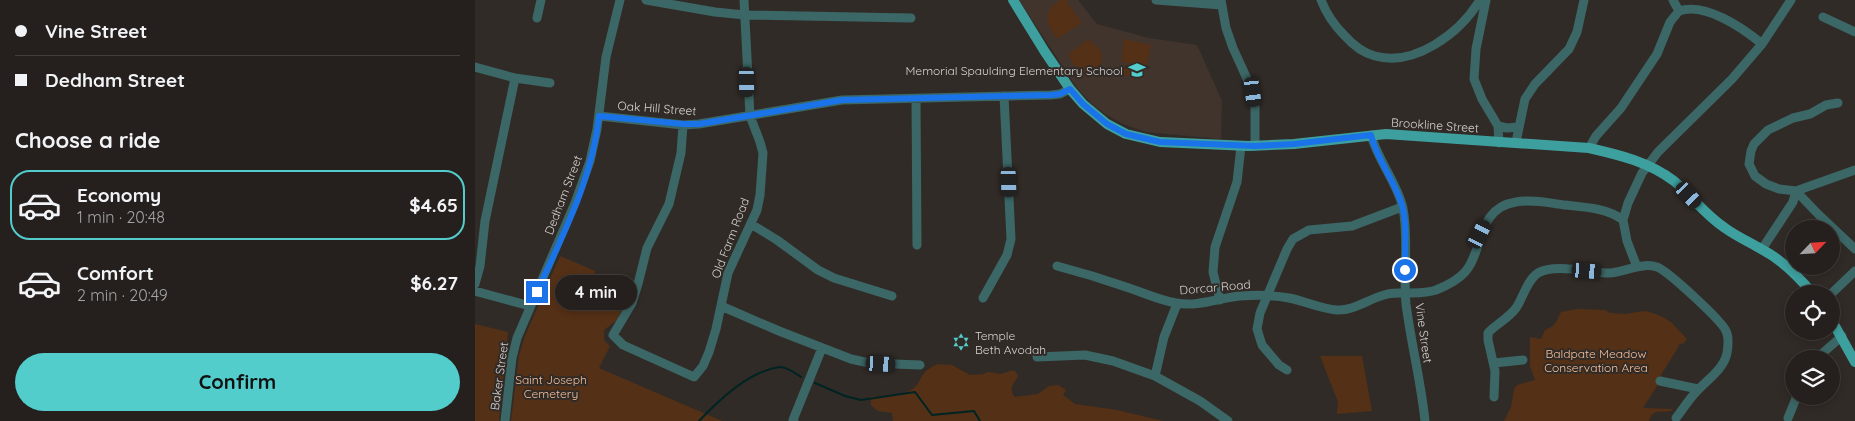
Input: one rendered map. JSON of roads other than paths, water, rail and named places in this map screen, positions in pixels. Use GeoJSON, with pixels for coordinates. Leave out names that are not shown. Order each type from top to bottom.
{"type":"FeatureCollection","features":[{"type":"Feature","properties":{"kind":"main road","name":"Brookline Street"},"geometry":{"type":"LineString","coordinates":[[1013,0],[1070,89],[1097,117],[1126,134],[1160,142],[1241,146],[1294,144],[1371,135],[1422,136],[1589,148],[1621,155],[1649,165],[1674,182],[1724,228],[1781,262],[1804,285]]}},
{"type":"Feature","properties":{"kind":"main road"},"geometry":{"type":"LineString","coordinates":[[1840,333],[1855,362]]}},
{"type":"Feature","properties":{"kind":"street"},"geometry":{"type":"LineString","coordinates":[[537,18],[541,0]]}},
{"type":"Feature","properties":{"kind":"street","name":"Dedham Street"},"geometry":{"type":"LineString","coordinates":[[518,334],[582,186],[595,144],[605,57],[620,0]]}},
{"type":"Feature","properties":{"kind":"street"},"geometry":{"type":"LineString","coordinates":[[646,0],[715,12],[745,15],[911,18]]}},
{"type":"Feature","properties":{"kind":"street","name":"Old Farm Road"},"geometry":{"type":"LineString","coordinates":[[683,124],[681,153],[669,204],[647,248],[631,303],[613,335],[623,344],[694,377],[703,366],[714,337],[727,273],[757,210],[760,195],[763,154],[749,116],[744,0]]}},
{"type":"Feature","properties":{"kind":"street"},"geometry":{"type":"LineString","coordinates":[[1156,0],[1222,3],[1226,28],[1253,92],[1255,146]]}},
{"type":"Feature","properties":{"kind":"street"},"geometry":{"type":"LineString","coordinates":[[1321,0],[1337,28],[1352,43],[1373,56],[1385,58],[1410,55],[1437,43],[1465,19],[1480,0]]}},
{"type":"Feature","properties":{"kind":"street"},"geometry":{"type":"LineString","coordinates":[[1486,0],[1475,60],[1474,79],[1482,99],[1498,126],[1499,142]]}},
{"type":"Feature","properties":{"kind":"street"},"geometry":{"type":"LineString","coordinates":[[1516,142],[1525,99],[1529,91],[1562,58],[1574,40],[1584,0]]}},
{"type":"Feature","properties":{"kind":"street"},"geometry":{"type":"LineString","coordinates":[[1673,0],[1679,11]]}},
{"type":"Feature","properties":{"kind":"street"},"geometry":{"type":"LineString","coordinates":[[1637,267],[1627,241],[1623,220],[1631,196],[1642,173],[1658,152],[1732,79],[1761,44],[1791,0]]}},
{"type":"Feature","properties":{"kind":"street"},"geometry":{"type":"LineString","coordinates":[[1589,148],[1596,136],[1621,108],[1645,72],[1661,46],[1670,22],[1679,11],[1684,9],[1693,10],[1724,18],[1736,24],[1761,44]]}},
{"type":"Feature","properties":{"kind":"street"},"geometry":{"type":"LineString","coordinates":[[1823,17],[1855,32]]}},
{"type":"Feature","properties":{"kind":"street"},"geometry":{"type":"LineString","coordinates":[[1465,19],[1481,28]]}},
{"type":"Feature","properties":{"kind":"street"},"geometry":{"type":"LineString","coordinates":[[475,67],[515,78],[550,82]]}},
{"type":"Feature","properties":{"kind":"street"},"geometry":{"type":"LineString","coordinates":[[475,284],[480,266],[485,221],[515,78]]}},
{"type":"Feature","properties":{"kind":"street","name":"Oak Hill Street"},"geometry":{"type":"LineString","coordinates":[[599,116],[683,124],[711,123],[816,103],[842,100],[1051,95],[1060,94],[1070,89]]}},
{"type":"Feature","properties":{"kind":"street"},"geometry":{"type":"LineString","coordinates":[[983,298],[1007,255],[1011,239],[1004,96]]}},
{"type":"Feature","properties":{"kind":"street"},"geometry":{"type":"LineString","coordinates":[[915,99],[917,246]]}},
{"type":"Feature","properties":{"kind":"street"},"geometry":{"type":"LineString","coordinates":[[1838,103],[1826,105],[1814,112],[1793,118],[1768,130],[1754,144],[1749,164],[1759,180],[1779,189],[1796,191],[1855,170]]}},
{"type":"Feature","properties":{"kind":"street"},"geometry":{"type":"LineString","coordinates":[[1498,126],[1507,128],[1518,127]]}},
{"type":"Feature","properties":{"kind":"street","name":"Vine Street"},"geometry":{"type":"LineString","coordinates":[[1371,135],[1402,207],[1405,229],[1405,292],[1409,328],[1425,421]]}},
{"type":"Feature","properties":{"kind":"street"},"geometry":{"type":"LineString","coordinates":[[1220,300],[1213,272],[1215,247],[1237,182],[1241,146]]}},
{"type":"Feature","properties":{"kind":"street"},"geometry":{"type":"LineString","coordinates":[[1796,191],[1855,249]]}},
{"type":"Feature","properties":{"kind":"street"},"geometry":{"type":"LineString","coordinates":[[1762,249],[1793,202],[1796,191]]}},
{"type":"Feature","properties":{"kind":"street","name":"Dorcar Road"},"geometry":{"type":"LineString","coordinates":[[1057,266],[1092,275],[1177,304],[1195,304],[1240,296],[1268,296],[1288,298],[1337,310],[1345,310],[1383,295],[1433,291],[1444,286],[1465,272],[1473,258],[1485,223],[1498,209],[1507,204],[1527,201],[1593,208],[1609,212],[1623,220]]}},
{"type":"Feature","properties":{"kind":"street"},"geometry":{"type":"LineString","coordinates":[[1287,370],[1269,356],[1259,338],[1257,329],[1260,313],[1287,248],[1293,239],[1301,234],[1317,229],[1352,226],[1402,207]]}},
{"type":"Feature","properties":{"kind":"street"},"geometry":{"type":"LineString","coordinates":[[475,219],[485,221]]}},
{"type":"Feature","properties":{"kind":"street"},"geometry":{"type":"LineString","coordinates":[[751,224],[777,240],[818,270],[834,278],[892,296]]}},
{"type":"Feature","properties":{"kind":"street"},"geometry":{"type":"LineString","coordinates":[[1494,397],[1494,363],[1488,334],[1510,316],[1532,279],[1538,273],[1553,269],[1609,272],[1631,270],[1648,265],[1662,269],[1713,315],[1726,330],[1728,346],[1724,363],[1699,389],[1676,418]]}},
{"type":"Feature","properties":{"kind":"street"},"geometry":{"type":"LineString","coordinates":[[1840,285],[1855,271]]}},
{"type":"Feature","properties":{"kind":"street"},"geometry":{"type":"LineString","coordinates":[[475,291],[530,306]]}},
{"type":"Feature","properties":{"kind":"street"},"geometry":{"type":"LineString","coordinates":[[1155,376],[1164,337],[1177,304]]}},
{"type":"Feature","properties":{"kind":"street"},"geometry":{"type":"LineString","coordinates":[[721,306],[851,359],[869,363],[920,365]]}},
{"type":"Feature","properties":{"kind":"street","name":"Baker Street"},"geometry":{"type":"LineString","coordinates":[[505,421],[512,358],[518,334]]}},
{"type":"Feature","properties":{"kind":"street"},"geometry":{"type":"LineString","coordinates":[[1826,350],[1842,336]]}},
{"type":"Feature","properties":{"kind":"street"},"geometry":{"type":"LineString","coordinates":[[794,421],[822,348]]}},
{"type":"Feature","properties":{"kind":"street"},"geometry":{"type":"LineString","coordinates":[[1037,357],[1085,356],[1113,361],[1155,376],[1200,401],[1229,421]]}},
{"type":"Feature","properties":{"kind":"street"},"geometry":{"type":"LineString","coordinates":[[1494,363],[1523,360]]}},
{"type":"Feature","properties":{"kind":"street"},"geometry":{"type":"LineString","coordinates":[[1660,381],[1699,389]]}},
{"type":"Feature","properties":{"kind":"street"},"geometry":{"type":"LineString","coordinates":[[1788,418],[1793,405]]}},
{"type":"Feature","properties":{"kind":"waterway"},"geometry":{"type":"LineString","coordinates":[[699,421],[725,396],[757,374],[783,367],[801,377]]}},
{"type":"Feature","properties":{"kind":"waterway"},"geometry":{"type":"LineString","coordinates":[[815,383],[845,396],[861,400],[915,392],[932,415],[974,411],[980,421]]}},
{"type":"Feature","properties":{"kind":"place","name":"Memorial Spaulding Elementary School"},"geometry":{"type":"Point","coordinates":[1137,70]}},
{"type":"Feature","properties":{"kind":"place","name":"Temple Beth Avodah"},"geometry":{"type":"Point","coordinates":[961,342]}},
{"type":"Feature","properties":{"kind":"park label","name":"Baldpate Meadow Conservation Area"},"geometry":{"type":"Point","coordinates":[1596,360]}},
{"type":"Feature","properties":{"kind":"park label","name":"Saint Joseph Cemetery"},"geometry":{"type":"Point","coordinates":[551,386]}}]}
